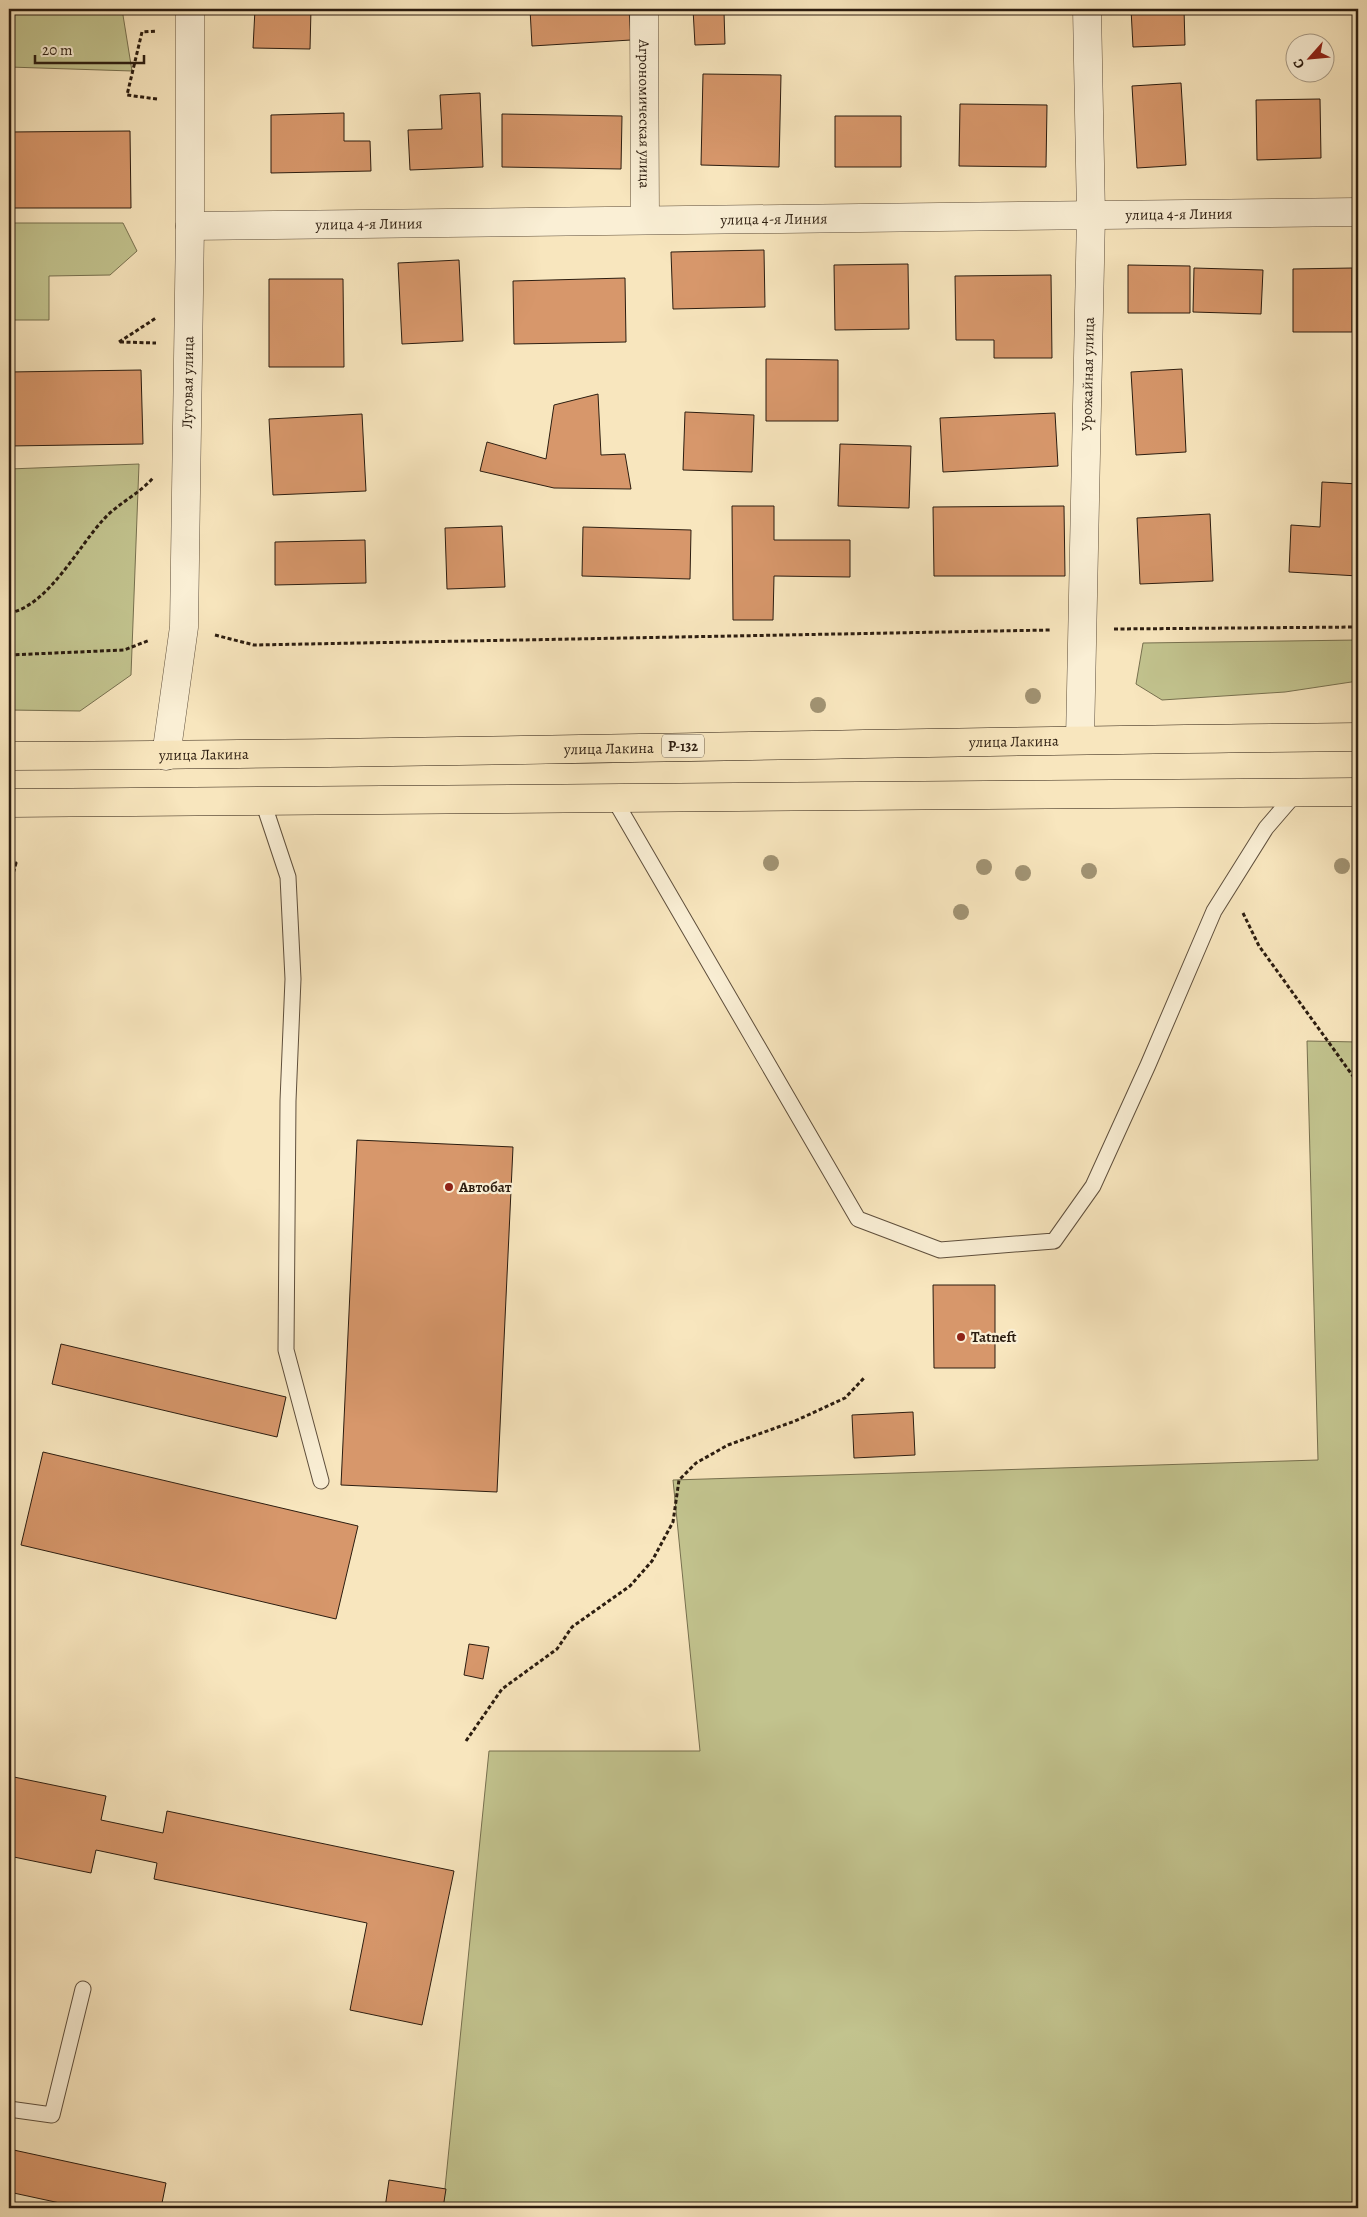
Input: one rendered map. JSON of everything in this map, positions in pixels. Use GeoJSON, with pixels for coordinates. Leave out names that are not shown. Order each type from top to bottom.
{"type":"FeatureCollection","features":[{"type":"Feature","properties":{"kind":"highway","name":"улица Лакина"},"geometry":{"type":"LineString","coordinates":[[9,756],[166,756],[1080,739],[1358,737]]}},
{"type":"Feature","properties":{"kind":"highway"},"geometry":{"type":"LineString","coordinates":[[9,802],[263,802],[1358,792]]}},
{"type":"Feature","properties":{"kind":"street","name":"Агрономическая улица"},"geometry":{"type":"LineString","coordinates":[[644,9],[644,220]]}},
{"type":"Feature","properties":{"kind":"street","name":"Урожайная улица"},"geometry":{"type":"LineString","coordinates":[[1080,739],[1091,215],[1087,9]]}},
{"type":"Feature","properties":{"kind":"street","name":"Луговая улица"},"geometry":{"type":"LineString","coordinates":[[166,756],[184,627],[190,226],[190,20]]}},
{"type":"Feature","properties":{"kind":"street","name":"улица 4-я Линия"},"geometry":{"type":"LineString","coordinates":[[190,226],[1358,212]]}},
{"type":"Feature","properties":{"kind":"lane"},"geometry":{"type":"LineString","coordinates":[[614,799],[858,1219],[940,1250],[1054,1241],[1093,1186],[1148,1065],[1214,910],[1266,828],[1297,792]]}},
{"type":"Feature","properties":{"kind":"lane"},"geometry":{"type":"LineString","coordinates":[[263,802],[288,877],[293,979],[288,1101],[286,1350],[321,1481]]}},
{"type":"Feature","properties":{"kind":"lane"},"geometry":{"type":"LineString","coordinates":[[9,2109],[52,2115],[83,1990]]}},
{"type":"Feature","properties":{"kind":"path"},"geometry":{"type":"LineString","coordinates":[[127,96],[142,32],[190,20]]}},
{"type":"Feature","properties":{"kind":"path"},"geometry":{"type":"LineString","coordinates":[[9,613],[17,611],[50,588],[104,519],[148,483],[187,440]]}},
{"type":"Feature","properties":{"kind":"path"},"geometry":{"type":"LineString","coordinates":[[9,655],[124,650],[184,627],[254,645],[1082,629],[1358,627]]}},
{"type":"Feature","properties":{"kind":"path"},"geometry":{"type":"LineString","coordinates":[[9,864],[16,863],[9,889]]}},
{"type":"Feature","properties":{"kind":"path"},"geometry":{"type":"LineString","coordinates":[[1229,886],[1259,946],[1309,1018],[1358,1083]]}},
{"type":"Feature","properties":{"kind":"path"},"geometry":{"type":"LineString","coordinates":[[466,1741],[502,1690],[557,1649],[572,1627],[630,1586],[652,1561],[673,1522],[679,1480],[696,1463],[728,1445],[795,1421],[845,1398],[864,1378]]}},
{"type":"Feature","properties":{"kind":"green space"},"geometry":{"type":"Polygon","coordinates":[[[9,9],[122,9],[132,71],[9,67],[9,9]]]}},
{"type":"Feature","properties":{"kind":"green space"},"geometry":{"type":"Polygon","coordinates":[[[9,223],[123,223],[137,251],[110,275],[49,276],[49,320],[9,320],[9,223]]]}},
{"type":"Feature","properties":{"kind":"green space"},"geometry":{"type":"Polygon","coordinates":[[[139,464],[131,675],[80,711],[9,710],[9,469],[139,464]]]}},
{"type":"Feature","properties":{"kind":"green space"},"geometry":{"type":"Polygon","coordinates":[[[1358,640],[1358,681],[1285,692],[1162,700],[1136,684],[1143,643],[1358,640]]]}},
{"type":"Feature","properties":{"kind":"green space"},"geometry":{"type":"Polygon","coordinates":[[[1307,1041],[1358,1042],[1358,2208],[443,2208],[489,1751],[700,1751],[673,1480],[1318,1460],[1307,1041]]]}},
{"type":"Feature","properties":{"kind":"building"},"geometry":{"type":"Polygon","coordinates":[[[255,9],[311,9],[310,49],[253,48],[255,9]]]}},
{"type":"Feature","properties":{"kind":"building"},"geometry":{"type":"Polygon","coordinates":[[[530,9],[629,9],[631,40],[532,46],[530,9]]]}},
{"type":"Feature","properties":{"kind":"building"},"geometry":{"type":"Polygon","coordinates":[[[693,9],[773,10],[724,12],[725,44],[695,45],[693,9]]]}},
{"type":"Feature","properties":{"kind":"building"},"geometry":{"type":"Polygon","coordinates":[[[1131,9],[1184,9],[1185,45],[1133,47],[1131,9]]]}},
{"type":"Feature","properties":{"kind":"building"},"geometry":{"type":"Polygon","coordinates":[[[703,74],[781,75],[779,167],[701,165],[703,74]]]}},
{"type":"Feature","properties":{"kind":"building"},"geometry":{"type":"Polygon","coordinates":[[[1181,83],[1186,165],[1137,168],[1132,86],[1181,83]]]}},
{"type":"Feature","properties":{"kind":"building"},"geometry":{"type":"Polygon","coordinates":[[[480,93],[483,167],[410,170],[408,130],[442,129],[440,95],[480,93]]]}},
{"type":"Feature","properties":{"kind":"building"},"geometry":{"type":"Polygon","coordinates":[[[1320,99],[1321,158],[1257,160],[1256,100],[1320,99]]]}},
{"type":"Feature","properties":{"kind":"building"},"geometry":{"type":"Polygon","coordinates":[[[960,104],[1047,105],[1046,167],[959,166],[960,104]]]}},
{"type":"Feature","properties":{"kind":"building"},"geometry":{"type":"Polygon","coordinates":[[[344,113],[344,141],[370,141],[371,171],[271,173],[271,115],[344,113]]]}},
{"type":"Feature","properties":{"kind":"building"},"geometry":{"type":"Polygon","coordinates":[[[502,114],[622,116],[621,169],[502,167],[502,114]]]}},
{"type":"Feature","properties":{"kind":"building"},"geometry":{"type":"Polygon","coordinates":[[[835,116],[901,116],[901,167],[835,167],[835,116]]]}},
{"type":"Feature","properties":{"kind":"building"},"geometry":{"type":"Polygon","coordinates":[[[130,131],[131,208],[9,208],[9,132],[130,131]]]}},
{"type":"Feature","properties":{"kind":"building"},"geometry":{"type":"Polygon","coordinates":[[[764,250],[765,307],[673,309],[671,252],[764,250]]]}},
{"type":"Feature","properties":{"kind":"building"},"geometry":{"type":"Polygon","coordinates":[[[459,260],[463,341],[402,344],[398,263],[459,260]]]}},
{"type":"Feature","properties":{"kind":"building"},"geometry":{"type":"Polygon","coordinates":[[[908,264],[909,329],[835,330],[834,265],[908,264]]]}},
{"type":"Feature","properties":{"kind":"building"},"geometry":{"type":"Polygon","coordinates":[[[1128,265],[1190,266],[1190,313],[1128,313],[1128,265]]]}},
{"type":"Feature","properties":{"kind":"building"},"geometry":{"type":"Polygon","coordinates":[[[1194,268],[1263,270],[1261,314],[1193,312],[1194,268]]]}},
{"type":"Feature","properties":{"kind":"building"},"geometry":{"type":"Polygon","coordinates":[[[1352,268],[1352,332],[1293,332],[1293,269],[1352,268]]]}},
{"type":"Feature","properties":{"kind":"building"},"geometry":{"type":"Polygon","coordinates":[[[1051,275],[1052,358],[994,358],[994,340],[956,340],[955,276],[1051,275]]]}},
{"type":"Feature","properties":{"kind":"building"},"geometry":{"type":"Polygon","coordinates":[[[625,278],[626,342],[514,344],[513,281],[625,278]]]}},
{"type":"Feature","properties":{"kind":"building"},"geometry":{"type":"Polygon","coordinates":[[[269,279],[343,279],[344,367],[269,367],[269,279]]]}},
{"type":"Feature","properties":{"kind":"building"},"geometry":{"type":"Polygon","coordinates":[[[766,359],[838,360],[838,421],[766,421],[766,359]]]}},
{"type":"Feature","properties":{"kind":"building"},"geometry":{"type":"Polygon","coordinates":[[[1182,369],[1186,452],[1136,455],[1131,372],[1182,369]]]}},
{"type":"Feature","properties":{"kind":"building"},"geometry":{"type":"Polygon","coordinates":[[[141,370],[143,444],[9,446],[9,372],[141,370]]]}},
{"type":"Feature","properties":{"kind":"building"},"geometry":{"type":"Polygon","coordinates":[[[598,394],[601,455],[625,454],[631,489],[554,488],[480,471],[487,442],[546,459],[554,405],[598,394]]]}},
{"type":"Feature","properties":{"kind":"building"},"geometry":{"type":"Polygon","coordinates":[[[685,412],[754,415],[752,472],[683,470],[685,412]]]}},
{"type":"Feature","properties":{"kind":"building"},"geometry":{"type":"Polygon","coordinates":[[[1055,413],[1058,466],[943,472],[940,418],[1055,413]]]}},
{"type":"Feature","properties":{"kind":"building"},"geometry":{"type":"Polygon","coordinates":[[[362,414],[366,491],[273,495],[269,419],[362,414]]]}},
{"type":"Feature","properties":{"kind":"building"},"geometry":{"type":"Polygon","coordinates":[[[840,444],[911,446],[909,508],[838,506],[840,444]]]}},
{"type":"Feature","properties":{"kind":"building"},"geometry":{"type":"Polygon","coordinates":[[[1322,482],[1358,484],[1358,576],[1289,572],[1291,525],[1320,527],[1322,482]]]}},
{"type":"Feature","properties":{"kind":"building"},"geometry":{"type":"Polygon","coordinates":[[[732,506],[774,506],[774,540],[850,540],[850,577],[774,576],[773,620],[733,620],[732,506]]]}},
{"type":"Feature","properties":{"kind":"building"},"geometry":{"type":"Polygon","coordinates":[[[1064,506],[1065,576],[934,576],[933,507],[1064,506]]]}},
{"type":"Feature","properties":{"kind":"building"},"geometry":{"type":"Polygon","coordinates":[[[1210,514],[1213,581],[1140,584],[1137,518],[1210,514]]]}},
{"type":"Feature","properties":{"kind":"building"},"geometry":{"type":"Polygon","coordinates":[[[502,526],[505,587],[447,589],[445,528],[502,526]]]}},
{"type":"Feature","properties":{"kind":"building"},"geometry":{"type":"Polygon","coordinates":[[[583,527],[691,530],[690,579],[582,576],[583,527]]]}},
{"type":"Feature","properties":{"kind":"building"},"geometry":{"type":"Polygon","coordinates":[[[365,540],[366,583],[275,585],[275,542],[365,540]]]}},
{"type":"Feature","properties":{"kind":"building"},"geometry":{"type":"Polygon","coordinates":[[[357,1140],[513,1147],[497,1492],[341,1485],[357,1140]]]}},
{"type":"Feature","properties":{"kind":"building"},"geometry":{"type":"Polygon","coordinates":[[[933,1285],[995,1285],[995,1368],[934,1368],[933,1285]]]}},
{"type":"Feature","properties":{"kind":"building"},"geometry":{"type":"Polygon","coordinates":[[[61,1344],[286,1397],[277,1437],[52,1384],[61,1344]]]}},
{"type":"Feature","properties":{"kind":"building"},"geometry":{"type":"Polygon","coordinates":[[[913,1412],[915,1455],[854,1458],[852,1415],[913,1412]]]}},
{"type":"Feature","properties":{"kind":"building"},"geometry":{"type":"Polygon","coordinates":[[[43,1452],[358,1526],[336,1619],[21,1545],[43,1452]]]}},
{"type":"Feature","properties":{"kind":"building"},"geometry":{"type":"Polygon","coordinates":[[[469,1644],[489,1647],[483,1679],[464,1675],[469,1644]]]}},
{"type":"Feature","properties":{"kind":"building"},"geometry":{"type":"Polygon","coordinates":[[[9,1776],[106,1796],[101,1820],[163,1833],[167,1811],[454,1871],[422,2025],[350,2010],[367,1923],[154,1879],[157,1863],[96,1850],[91,1873],[9,1856],[9,1776]]]}},
{"type":"Feature","properties":{"kind":"building"},"geometry":{"type":"Polygon","coordinates":[[[9,2149],[166,2183],[161,2208],[83,2208],[9,2192],[9,2149]]]}},
{"type":"Feature","properties":{"kind":"building"},"geometry":{"type":"Polygon","coordinates":[[[389,2180],[446,2189],[443,2208],[385,2208],[389,2180]]]}},
{"type":"Feature","properties":{"kind":"place","name":"Автобат"},"geometry":{"type":"Point","coordinates":[449,1187]}},
{"type":"Feature","properties":{"kind":"place","name":"Tatneft"},"geometry":{"type":"Point","coordinates":[961,1337]}}]}
